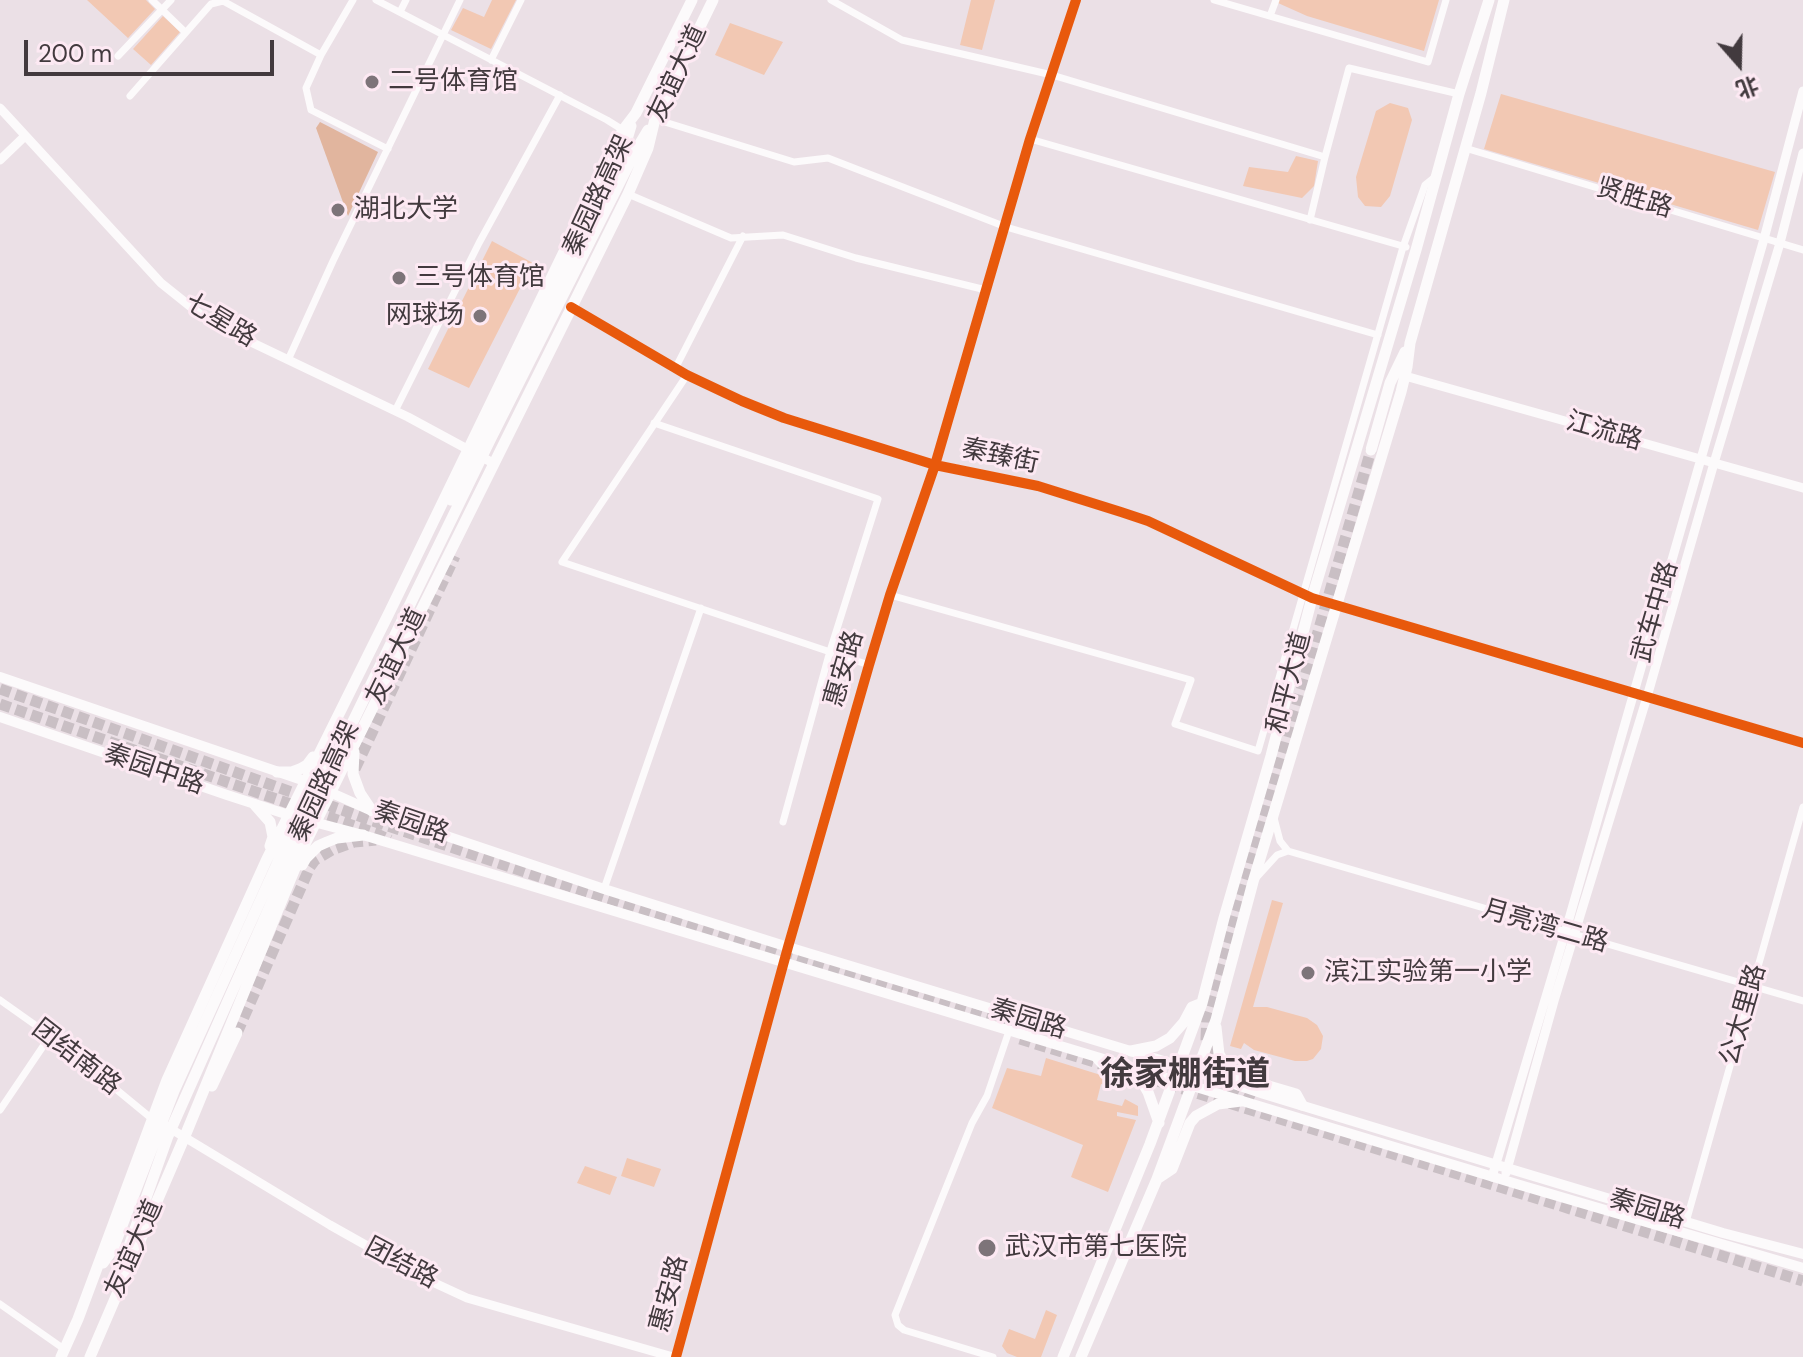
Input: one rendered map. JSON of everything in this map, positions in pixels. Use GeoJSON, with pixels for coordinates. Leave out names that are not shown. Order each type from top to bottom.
{"type":"FeatureCollection","features":[{"type":"Feature","properties":{"kind":"main road","name":"友谊大道"},"geometry":{"type":"LineString","coordinates":[[63,1354],[151,1118],[266,861],[623,130],[636,113],[692,0]]}},
{"type":"Feature","properties":{"kind":"main road","name":"友谊大道"},"geometry":{"type":"LineString","coordinates":[[89,1357],[185,1136],[312,822],[331,792],[628,194],[648,148],[655,119],[713,0]]}},
{"type":"Feature","properties":{"kind":"main road","name":"和平大道"},"geometry":{"type":"LineString","coordinates":[[1063,1357],[1159,1123],[1202,1003],[1271,756],[1308,596],[1410,249],[1436,176],[1489,0]]}},
{"type":"Feature","properties":{"kind":"main road","name":"和平大道"},"geometry":{"type":"LineString","coordinates":[[1081,1357],[1157,1179],[1216,1020],[1253,882],[1405,376],[1410,343],[1504,0]]}},
{"type":"Feature","properties":{"kind":"main road","name":"秦园路高架"},"geometry":{"type":"LineString","coordinates":[[118,1288],[126,1254],[168,1136],[342,744],[631,148],[636,113]]}},
{"type":"Feature","properties":{"kind":"main road","name":"秦园路高架"},"geometry":{"type":"LineString","coordinates":[[93,1277],[113,1249],[174,1091],[316,775],[631,148],[655,119]]}},
{"type":"Feature","properties":{"kind":"main road"},"geometry":{"type":"LineString","coordinates":[[1371,450],[1390,383],[1410,343]]}},
{"type":"Feature","properties":{"kind":"main road"},"geometry":{"type":"LineString","coordinates":[[455,556],[467,517]]}},
{"type":"Feature","properties":{"kind":"main road","name":"秦园中路"},"geometry":{"type":"LineString","coordinates":[[0,677],[305,781]]}},
{"type":"Feature","properties":{"kind":"main road","name":"秦园中路"},"geometry":{"type":"LineString","coordinates":[[0,717],[312,822]]}},
{"type":"Feature","properties":{"kind":"main road"},"geometry":{"type":"LineString","coordinates":[[359,735],[353,754],[353,774],[360,793],[372,811]]}},
{"type":"Feature","properties":{"kind":"main road"},"geometry":{"type":"LineString","coordinates":[[277,772],[292,772],[307,765],[326,741]]}},
{"type":"Feature","properties":{"kind":"main road","name":"秦园路"},"geometry":{"type":"LineString","coordinates":[[305,781],[372,811],[604,889],[1495,1165],[1803,1254]]}},
{"type":"Feature","properties":{"kind":"main road"},"geometry":{"type":"LineString","coordinates":[[255,805],[270,822],[273,837],[266,861]]}},
{"type":"Feature","properties":{"kind":"main road","name":"秦园路"},"geometry":{"type":"LineString","coordinates":[[312,822],[1803,1268]]}},
{"type":"Feature","properties":{"kind":"main road"},"geometry":{"type":"LineString","coordinates":[[274,919],[306,858],[318,846],[337,838],[363,835]]}},
{"type":"Feature","properties":{"kind":"main road"},"geometry":{"type":"LineString","coordinates":[[1131,1051],[1156,1046],[1170,1038],[1181,1027],[1192,1007],[1202,1003]]}},
{"type":"Feature","properties":{"kind":"main road"},"geometry":{"type":"LineString","coordinates":[[1216,1020],[1217,1048],[1220,1059],[1229,1071],[1238,1077],[1296,1094],[1302,1105]]}},
{"type":"Feature","properties":{"kind":"main road"},"geometry":{"type":"LineString","coordinates":[[194,1113],[213,1085],[237,1033]]}},
{"type":"Feature","properties":{"kind":"main road"},"geometry":{"type":"LineString","coordinates":[[1098,1059],[1104,1065],[1141,1080],[1159,1123]]}},
{"type":"Feature","properties":{"kind":"main road"},"geometry":{"type":"LineString","coordinates":[[1157,1179],[1172,1169],[1186,1130],[1196,1116],[1218,1104],[1241,1101]]}},
{"type":"Feature","properties":{"kind":"street"},"geometry":{"type":"LineString","coordinates":[[152,0],[185,32]]}},
{"type":"Feature","properties":{"kind":"street"},"geometry":{"type":"LineString","coordinates":[[118,56],[171,0]]}},
{"type":"Feature","properties":{"kind":"street"},"geometry":{"type":"LineString","coordinates":[[353,0],[306,88],[311,110],[388,149]]}},
{"type":"Feature","properties":{"kind":"street"},"geometry":{"type":"LineString","coordinates":[[376,0],[623,130]]}},
{"type":"Feature","properties":{"kind":"street"},"geometry":{"type":"LineString","coordinates":[[400,12],[406,0]]}},
{"type":"Feature","properties":{"kind":"street"},"geometry":{"type":"LineString","coordinates":[[288,360],[460,0]]}},
{"type":"Feature","properties":{"kind":"street"},"geometry":{"type":"LineString","coordinates":[[491,60],[521,0]]}},
{"type":"Feature","properties":{"kind":"street"},"geometry":{"type":"LineString","coordinates":[[831,0],[902,40],[1052,75],[1325,157]]}},
{"type":"Feature","properties":{"kind":"street","name":"惠安路"},"geometry":{"type":"LineString","coordinates":[[674,1357],[869,665],[935,465],[1030,139],[1076,0]]}},
{"type":"Feature","properties":{"kind":"street"},"geometry":{"type":"LineString","coordinates":[[1214,0],[1428,62],[1446,0]]}},
{"type":"Feature","properties":{"kind":"street"},"geometry":{"type":"LineString","coordinates":[[1270,16],[1276,0]]}},
{"type":"Feature","properties":{"kind":"street"},"geometry":{"type":"LineString","coordinates":[[130,96],[211,4],[224,1],[321,55]]}},
{"type":"Feature","properties":{"kind":"street"},"geometry":{"type":"LineString","coordinates":[[1310,220],[1349,68],[1459,94]]}},
{"type":"Feature","properties":{"kind":"street","name":"武车中路"},"geometry":{"type":"LineString","coordinates":[[1504,1181],[1554,1001],[1632,693],[1764,239],[1803,91]]}},
{"type":"Feature","properties":{"kind":"street"},"geometry":{"type":"LineString","coordinates":[[395,411],[479,243],[560,95]]}},
{"type":"Feature","properties":{"kind":"street","name":"七星路"},"geometry":{"type":"LineString","coordinates":[[0,108],[161,283],[211,323],[395,411],[493,463]]}},
{"type":"Feature","properties":{"kind":"street"},"geometry":{"type":"LineString","coordinates":[[655,119],[794,162],[828,158],[1006,227],[1378,335]]}},
{"type":"Feature","properties":{"kind":"street"},"geometry":{"type":"LineString","coordinates":[[0,160],[25,136]]}},
{"type":"Feature","properties":{"kind":"street"},"geometry":{"type":"LineString","coordinates":[[890,595],[1191,680],[1175,724],[1258,751],[1308,596],[1378,335],[1410,249],[1030,139]]}},
{"type":"Feature","properties":{"kind":"street","name":"贤胜路"},"geometry":{"type":"LineString","coordinates":[[1465,148],[1803,250]]}},
{"type":"Feature","properties":{"kind":"street","name":"武车中路"},"geometry":{"type":"LineString","coordinates":[[1492,1177],[1647,697],[1780,243],[1803,153]]}},
{"type":"Feature","properties":{"kind":"street"},"geometry":{"type":"LineString","coordinates":[[628,194],[731,238],[783,235],[856,258],[986,290]]}},
{"type":"Feature","properties":{"kind":"street"},"geometry":{"type":"LineString","coordinates":[[676,367],[743,236]]}},
{"type":"Feature","properties":{"kind":"street","name":"秦臻街"},"geometry":{"type":"LineString","coordinates":[[571,307],[687,375],[784,418],[935,465],[1038,486],[1121,512],[1148,521],[1308,596],[1803,743]]}},
{"type":"Feature","properties":{"kind":"street"},"geometry":{"type":"LineString","coordinates":[[687,375],[562,562],[869,665]]}},
{"type":"Feature","properties":{"kind":"street","name":"江流路"},"geometry":{"type":"LineString","coordinates":[[1405,376],[1803,488]]}},
{"type":"Feature","properties":{"kind":"street"},"geometry":{"type":"LineString","coordinates":[[654,423],[878,499],[830,651],[783,822]]}},
{"type":"Feature","properties":{"kind":"street"},"geometry":{"type":"LineString","coordinates":[[604,889],[701,608]]}},
{"type":"Feature","properties":{"kind":"street","name":"公太里路"},"geometry":{"type":"LineString","coordinates":[[1686,1222],[1803,807]]}},
{"type":"Feature","properties":{"kind":"street"},"geometry":{"type":"LineString","coordinates":[[1253,882],[1277,855],[1288,851],[1280,841],[1274,814]]}},
{"type":"Feature","properties":{"kind":"street","name":"月亮湾二路"},"geometry":{"type":"LineString","coordinates":[[1288,851],[1803,1001]]}},
{"type":"Feature","properties":{"kind":"street","name":"团结南路"},"geometry":{"type":"LineString","coordinates":[[0,1000],[50,1036],[151,1118]]}},
{"type":"Feature","properties":{"kind":"street"},"geometry":{"type":"LineString","coordinates":[[993,1357],[904,1330],[898,1325],[895,1315],[972,1123],[987,1096],[1009,1031]]}},
{"type":"Feature","properties":{"kind":"street"},"geometry":{"type":"LineString","coordinates":[[0,1110],[50,1036]]}},
{"type":"Feature","properties":{"kind":"street","name":"团结路"},"geometry":{"type":"LineString","coordinates":[[151,1118],[330,1225],[426,1279],[467,1298],[674,1357]]}},
{"type":"Feature","properties":{"kind":"street"},"geometry":{"type":"LineString","coordinates":[[0,1304],[63,1354]]}},
{"type":"Feature","properties":{"kind":"shaded area"},"geometry":{"type":"Polygon","coordinates":[[[87,0],[146,0],[155,9],[128,38],[87,0]]]}},
{"type":"Feature","properties":{"kind":"shaded area"},"geometry":{"type":"Polygon","coordinates":[[[492,0],[516,0],[491,49],[451,30],[463,8],[484,17],[492,0]]]}},
{"type":"Feature","properties":{"kind":"shaded area"},"geometry":{"type":"Polygon","coordinates":[[[971,0],[995,0],[982,50],[960,45],[971,0]]]}},
{"type":"Feature","properties":{"kind":"shaded area"},"geometry":{"type":"Polygon","coordinates":[[[1279,0],[1439,0],[1424,51],[1307,16],[1278,3],[1279,0]]]}},
{"type":"Feature","properties":{"kind":"shaded area"},"geometry":{"type":"Polygon","coordinates":[[[163,16],[180,32],[151,65],[133,49],[163,16]]]}},
{"type":"Feature","properties":{"kind":"shaded area"},"geometry":{"type":"Polygon","coordinates":[[[730,23],[783,42],[764,75],[715,55],[730,23]]]}},
{"type":"Feature","properties":{"kind":"shaded area"},"geometry":{"type":"Polygon","coordinates":[[[1501,94],[1775,172],[1758,230],[1484,149],[1501,94]]]}},
{"type":"Feature","properties":{"kind":"shaded area"},"geometry":{"type":"Polygon","coordinates":[[[1390,103],[1408,108],[1412,120],[1390,196],[1381,207],[1365,206],[1358,197],[1356,177],[1376,111],[1390,103]]]}},
{"type":"Feature","properties":{"kind":"shaded area"},"geometry":{"type":"Polygon","coordinates":[[[320,122],[378,152],[348,216],[316,128],[320,122]]]}},
{"type":"Feature","properties":{"kind":"shaded area"},"geometry":{"type":"Polygon","coordinates":[[[1296,156],[1318,161],[1314,186],[1302,198],[1243,186],[1249,167],[1288,172],[1296,156]]]}},
{"type":"Feature","properties":{"kind":"shaded area","name":"网球场"},"geometry":{"type":"Polygon","coordinates":[[[492,241],[533,263],[469,388],[428,369],[492,241]]]}},
{"type":"Feature","properties":{"kind":"shaded area"},"geometry":{"type":"Polygon","coordinates":[[[1272,900],[1283,903],[1253,1007],[1267,1007],[1307,1018],[1317,1025],[1323,1036],[1321,1049],[1307,1061],[1295,1061],[1254,1050],[1244,1043],[1241,1049],[1230,1046],[1272,900]]]}},
{"type":"Feature","properties":{"kind":"shaded area"},"geometry":{"type":"Polygon","coordinates":[[[1046,1058],[1120,1081],[1122,1089],[1101,1084],[1097,1100],[1122,1106],[1125,1099],[1138,1106],[1138,1116],[1117,1112],[1117,1116],[1136,1120],[1108,1192],[1071,1177],[1083,1145],[992,1108],[1007,1068],[1041,1076],[1046,1058]]]}},
{"type":"Feature","properties":{"kind":"shaded area"},"geometry":{"type":"Polygon","coordinates":[[[627,1158],[661,1169],[654,1187],[621,1176],[627,1158]]]}},
{"type":"Feature","properties":{"kind":"shaded area"},"geometry":{"type":"Polygon","coordinates":[[[585,1166],[617,1177],[610,1195],[577,1183],[585,1166]]]}},
{"type":"Feature","properties":{"kind":"shaded area"},"geometry":{"type":"Polygon","coordinates":[[[1046,1310],[1057,1315],[1041,1357],[1017,1357],[1007,1353],[1002,1346],[1009,1329],[1035,1339],[1046,1310]]]}},
{"type":"Feature","properties":{"kind":"tunnel"},"geometry":{"type":"LineString","coordinates":[[1253,1101],[1232,1090],[1216,1072],[1206,1039],[1207,1013],[1371,450]]}},
{"type":"Feature","properties":{"kind":"tunnel"},"geometry":{"type":"LineString","coordinates":[[355,769],[455,556]]}},
{"type":"Feature","properties":{"kind":"tunnel"},"geometry":{"type":"LineString","coordinates":[[0,689],[534,875],[1005,1024]]}},
{"type":"Feature","properties":{"kind":"tunnel"},"geometry":{"type":"LineString","coordinates":[[0,704],[390,840]]}},
{"type":"Feature","properties":{"kind":"tunnel"},"geometry":{"type":"LineString","coordinates":[[237,1033],[315,860],[354,842],[376,840]]}},
{"type":"Feature","properties":{"kind":"tunnel"},"geometry":{"type":"LineString","coordinates":[[1020,1039],[1107,1066]]}},
{"type":"Feature","properties":{"kind":"tunnel"},"geometry":{"type":"LineString","coordinates":[[1135,1074],[1803,1281]]}},
{"type":"Feature","properties":{"kind":"cycle path"},"geometry":{"type":"LineString","coordinates":[[676,1357],[869,665],[935,465],[1030,139],[1076,0]]}},
{"type":"Feature","properties":{"kind":"cycle path"},"geometry":{"type":"LineString","coordinates":[[571,307],[687,375],[784,418],[935,465],[1038,486],[1121,512],[1148,521],[1312,598],[1803,743]]}},
{"type":"Feature","properties":{"kind":"place","name":"二号体育馆"},"geometry":{"type":"Point","coordinates":[372,82]}},
{"type":"Feature","properties":{"kind":"place","name":"湖北大学"},"geometry":{"type":"Point","coordinates":[338,210]}},
{"type":"Feature","properties":{"kind":"place","name":"三号体育馆"},"geometry":{"type":"Point","coordinates":[399,278]}},
{"type":"Feature","properties":{"kind":"place","name":"网球场"},"geometry":{"type":"Point","coordinates":[480,316]}},
{"type":"Feature","properties":{"kind":"place","name":"滨江实验第一小学"},"geometry":{"type":"Point","coordinates":[1308,973]}},
{"type":"Feature","properties":{"kind":"place","name":"武汉市第七医院"},"geometry":{"type":"Point","coordinates":[987,1248]}},
{"type":"Feature","properties":{"kind":"district","name":"徐家棚街道"},"geometry":{"type":"Point","coordinates":[1185,1076]}}]}
